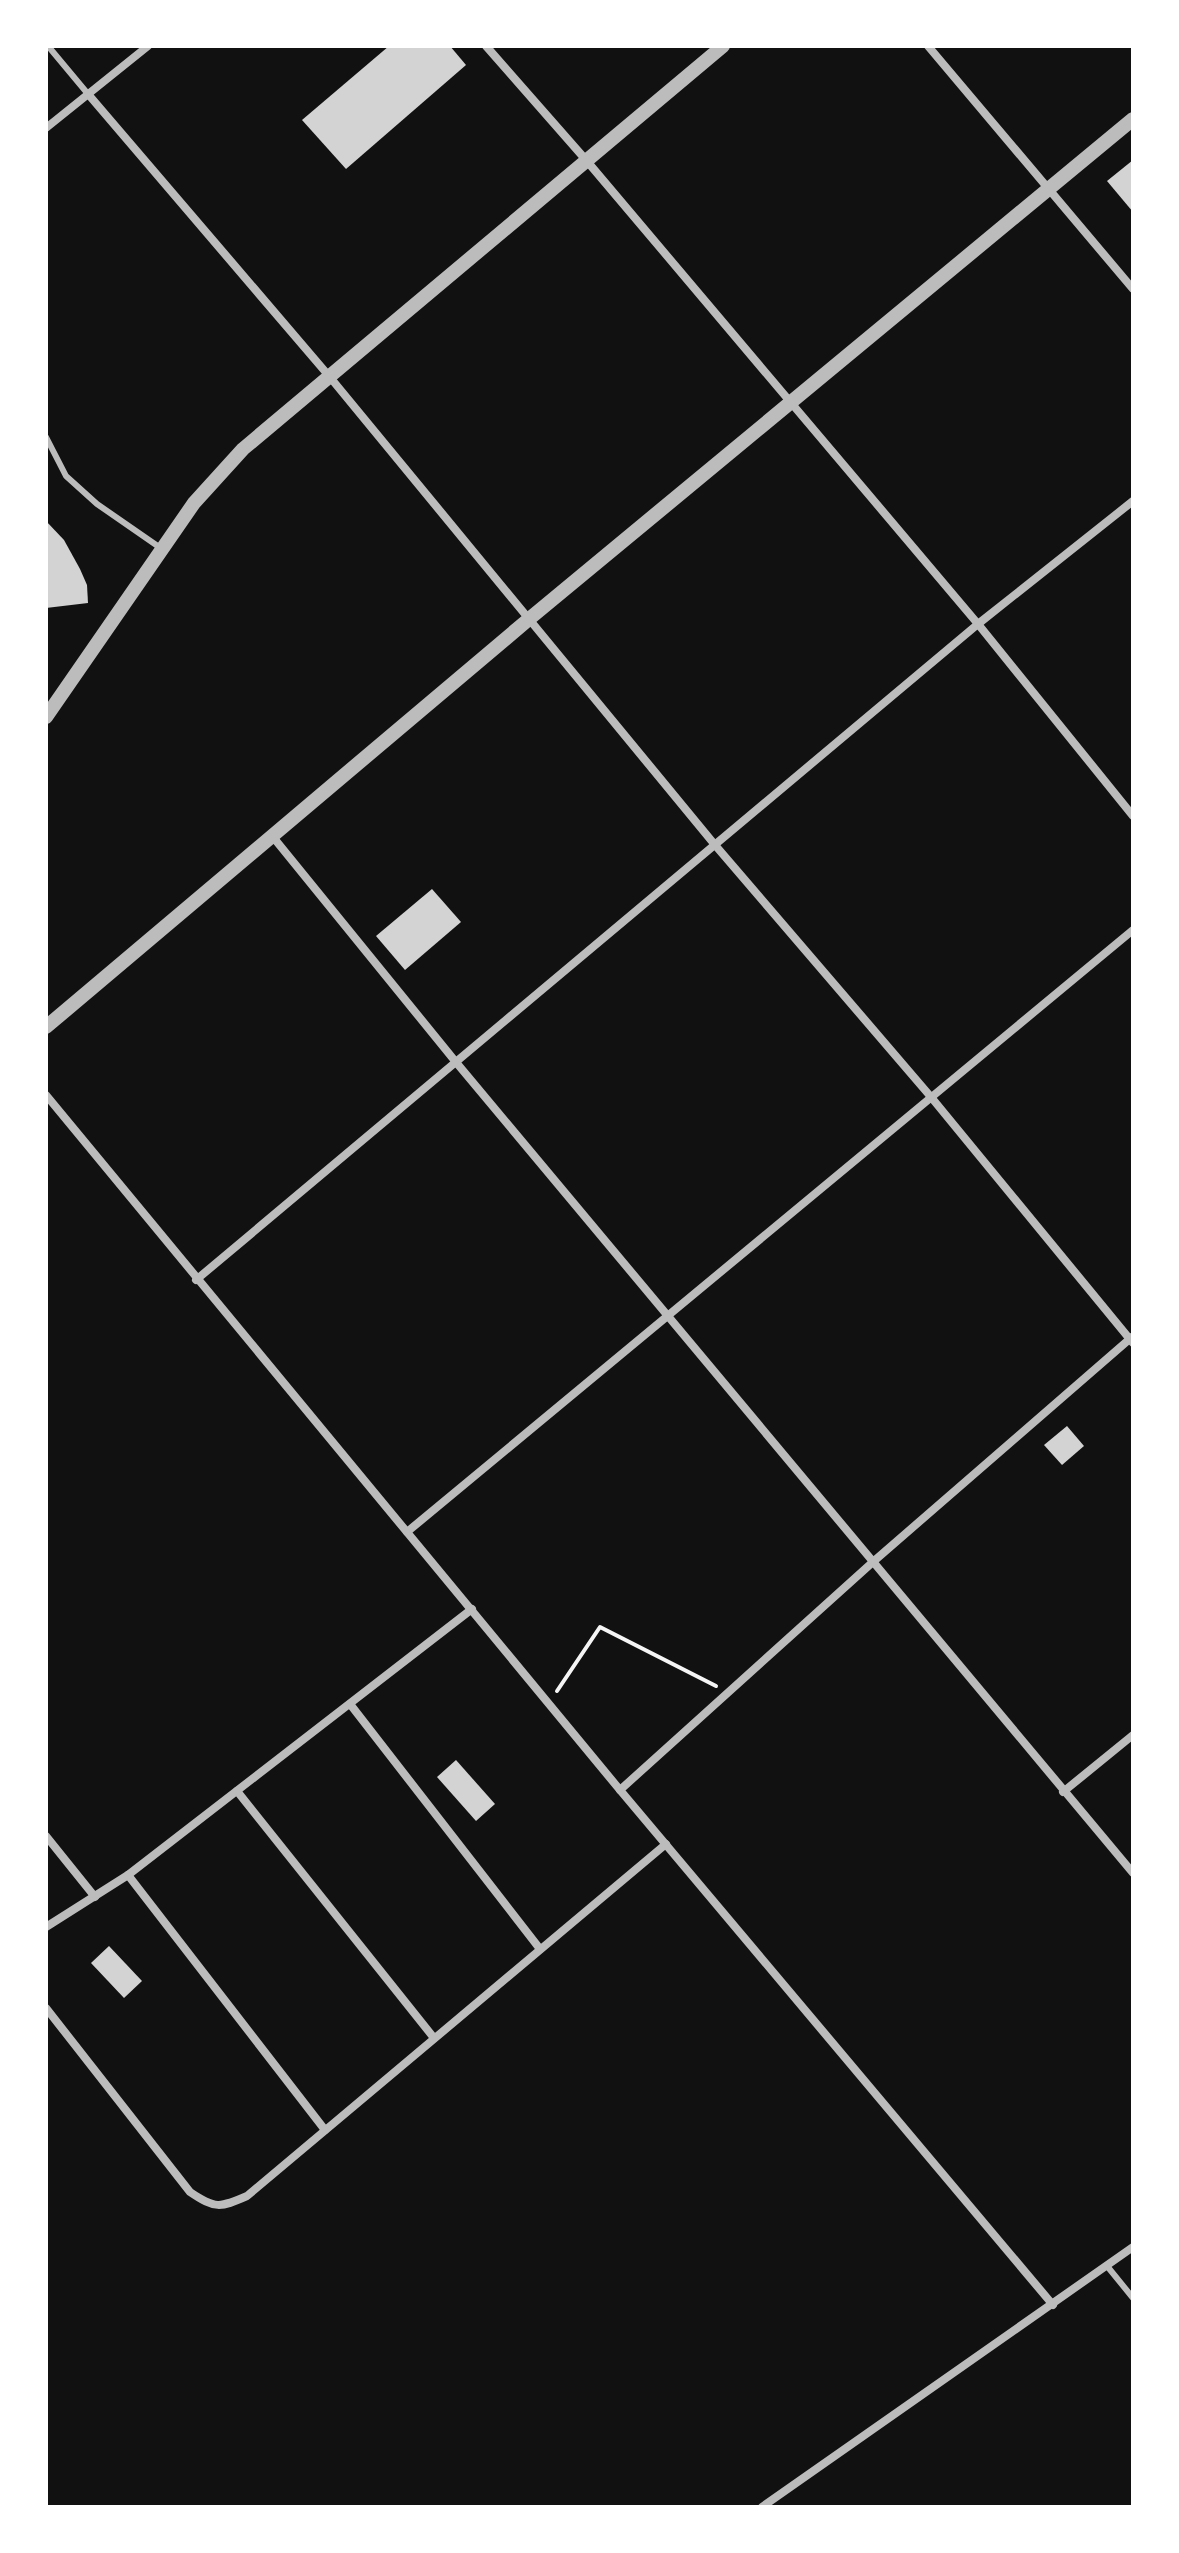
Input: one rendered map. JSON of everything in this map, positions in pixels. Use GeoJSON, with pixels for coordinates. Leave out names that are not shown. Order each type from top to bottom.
{"type":"FeatureCollection","features":[{"type":"Feature","properties":{"kind":"street"},"geometry":{"type":"LineString","coordinates":[[46,128],[148,46]]}},
{"type":"Feature","properties":{"kind":"street"},"geometry":{"type":"LineString","coordinates":[[486,46],[978,624],[1133,816]]}},
{"type":"Feature","properties":{"kind":"street"},"geometry":{"type":"LineString","coordinates":[[46,717],[194,503],[243,449],[723,46]]}},
{"type":"Feature","properties":{"kind":"street"},"geometry":{"type":"LineString","coordinates":[[928,46],[1133,289]]}},
{"type":"Feature","properties":{"kind":"street"},"geometry":{"type":"LineString","coordinates":[[88,94],[329,376],[715,845],[931,1097],[1132,1339],[874,1561],[620,1790]]}},
{"type":"Feature","properties":{"kind":"street"},"geometry":{"type":"LineString","coordinates":[[46,1027],[529,619],[1133,119]]}},
{"type":"Feature","properties":{"kind":"street"},"geometry":{"type":"LineString","coordinates":[[196,1280],[978,624],[1133,501]]}},
{"type":"Feature","properties":{"kind":"street"},"geometry":{"type":"LineString","coordinates":[[273,837],[455,1061],[1133,1873]]}},
{"type":"Feature","properties":{"kind":"street"},"geometry":{"type":"LineString","coordinates":[[407,1532],[1133,930]]}},
{"type":"Feature","properties":{"kind":"street"},"geometry":{"type":"LineString","coordinates":[[46,1095],[620,1790],[1053,2305]]}},
{"type":"Feature","properties":{"kind":"street"},"geometry":{"type":"LineString","coordinates":[[46,1927],[128,1875],[472,1609]]}},
{"type":"Feature","properties":{"kind":"street"},"geometry":{"type":"LineString","coordinates":[[350,1704],[540,1949]]}},
{"type":"Feature","properties":{"kind":"street"},"geometry":{"type":"LineString","coordinates":[[1063,1792],[1133,1735]]}},
{"type":"Feature","properties":{"kind":"street"},"geometry":{"type":"LineString","coordinates":[[237,1791],[434,2038]]}},
{"type":"Feature","properties":{"kind":"street"},"geometry":{"type":"LineString","coordinates":[[46,1836],[95,1897]]}},
{"type":"Feature","properties":{"kind":"street"},"geometry":{"type":"LineString","coordinates":[[46,2008],[190,2192],[210,2206],[226,2206],[247,2196],[666,1844]]}},
{"type":"Feature","properties":{"kind":"street"},"geometry":{"type":"LineString","coordinates":[[128,1875],[325,2130]]}},
{"type":"Feature","properties":{"kind":"street"},"geometry":{"type":"LineString","coordinates":[[762,2507],[1133,2247]]}},
{"type":"Feature","properties":{"kind":"lane"},"geometry":{"type":"LineString","coordinates":[[48,46],[88,94]]}},
{"type":"Feature","properties":{"kind":"lane"},"geometry":{"type":"LineString","coordinates":[[46,437],[66,476],[97,504],[162,549]]}},
{"type":"Feature","properties":{"kind":"lane"},"geometry":{"type":"LineString","coordinates":[[1107,2266],[1133,2298]]}},
{"type":"Feature","properties":{"kind":"path"},"geometry":{"type":"LineString","coordinates":[[549,1703],[600,1627],[728,1692]]}},
{"type":"Feature","properties":{"kind":"building"},"geometry":{"type":"Polygon","coordinates":[[[389,46],[450,46],[466,65],[346,169],[302,120],[389,46]]]}},
{"type":"Feature","properties":{"kind":"building"},"geometry":{"type":"Polygon","coordinates":[[[1133,160],[1133,212],[1107,181],[1133,160]]]}},
{"type":"Feature","properties":{"kind":"building"},"geometry":{"type":"Polygon","coordinates":[[[46,521],[64,540],[80,569],[87,585],[88,603],[46,608],[46,521]]]}},
{"type":"Feature","properties":{"kind":"building"},"geometry":{"type":"Polygon","coordinates":[[[432,889],[461,922],[405,970],[376,936],[432,889]]]}},
{"type":"Feature","properties":{"kind":"building"},"geometry":{"type":"Polygon","coordinates":[[[1067,1426],[1084,1446],[1062,1465],[1044,1445],[1067,1426]]]}},
{"type":"Feature","properties":{"kind":"building"},"geometry":{"type":"Polygon","coordinates":[[[456,1760],[495,1804],[476,1821],[437,1777],[456,1760]]]}},
{"type":"Feature","properties":{"kind":"building"},"geometry":{"type":"Polygon","coordinates":[[[109,1946],[142,1981],[124,1998],[91,1963],[109,1946]]]}}]}
